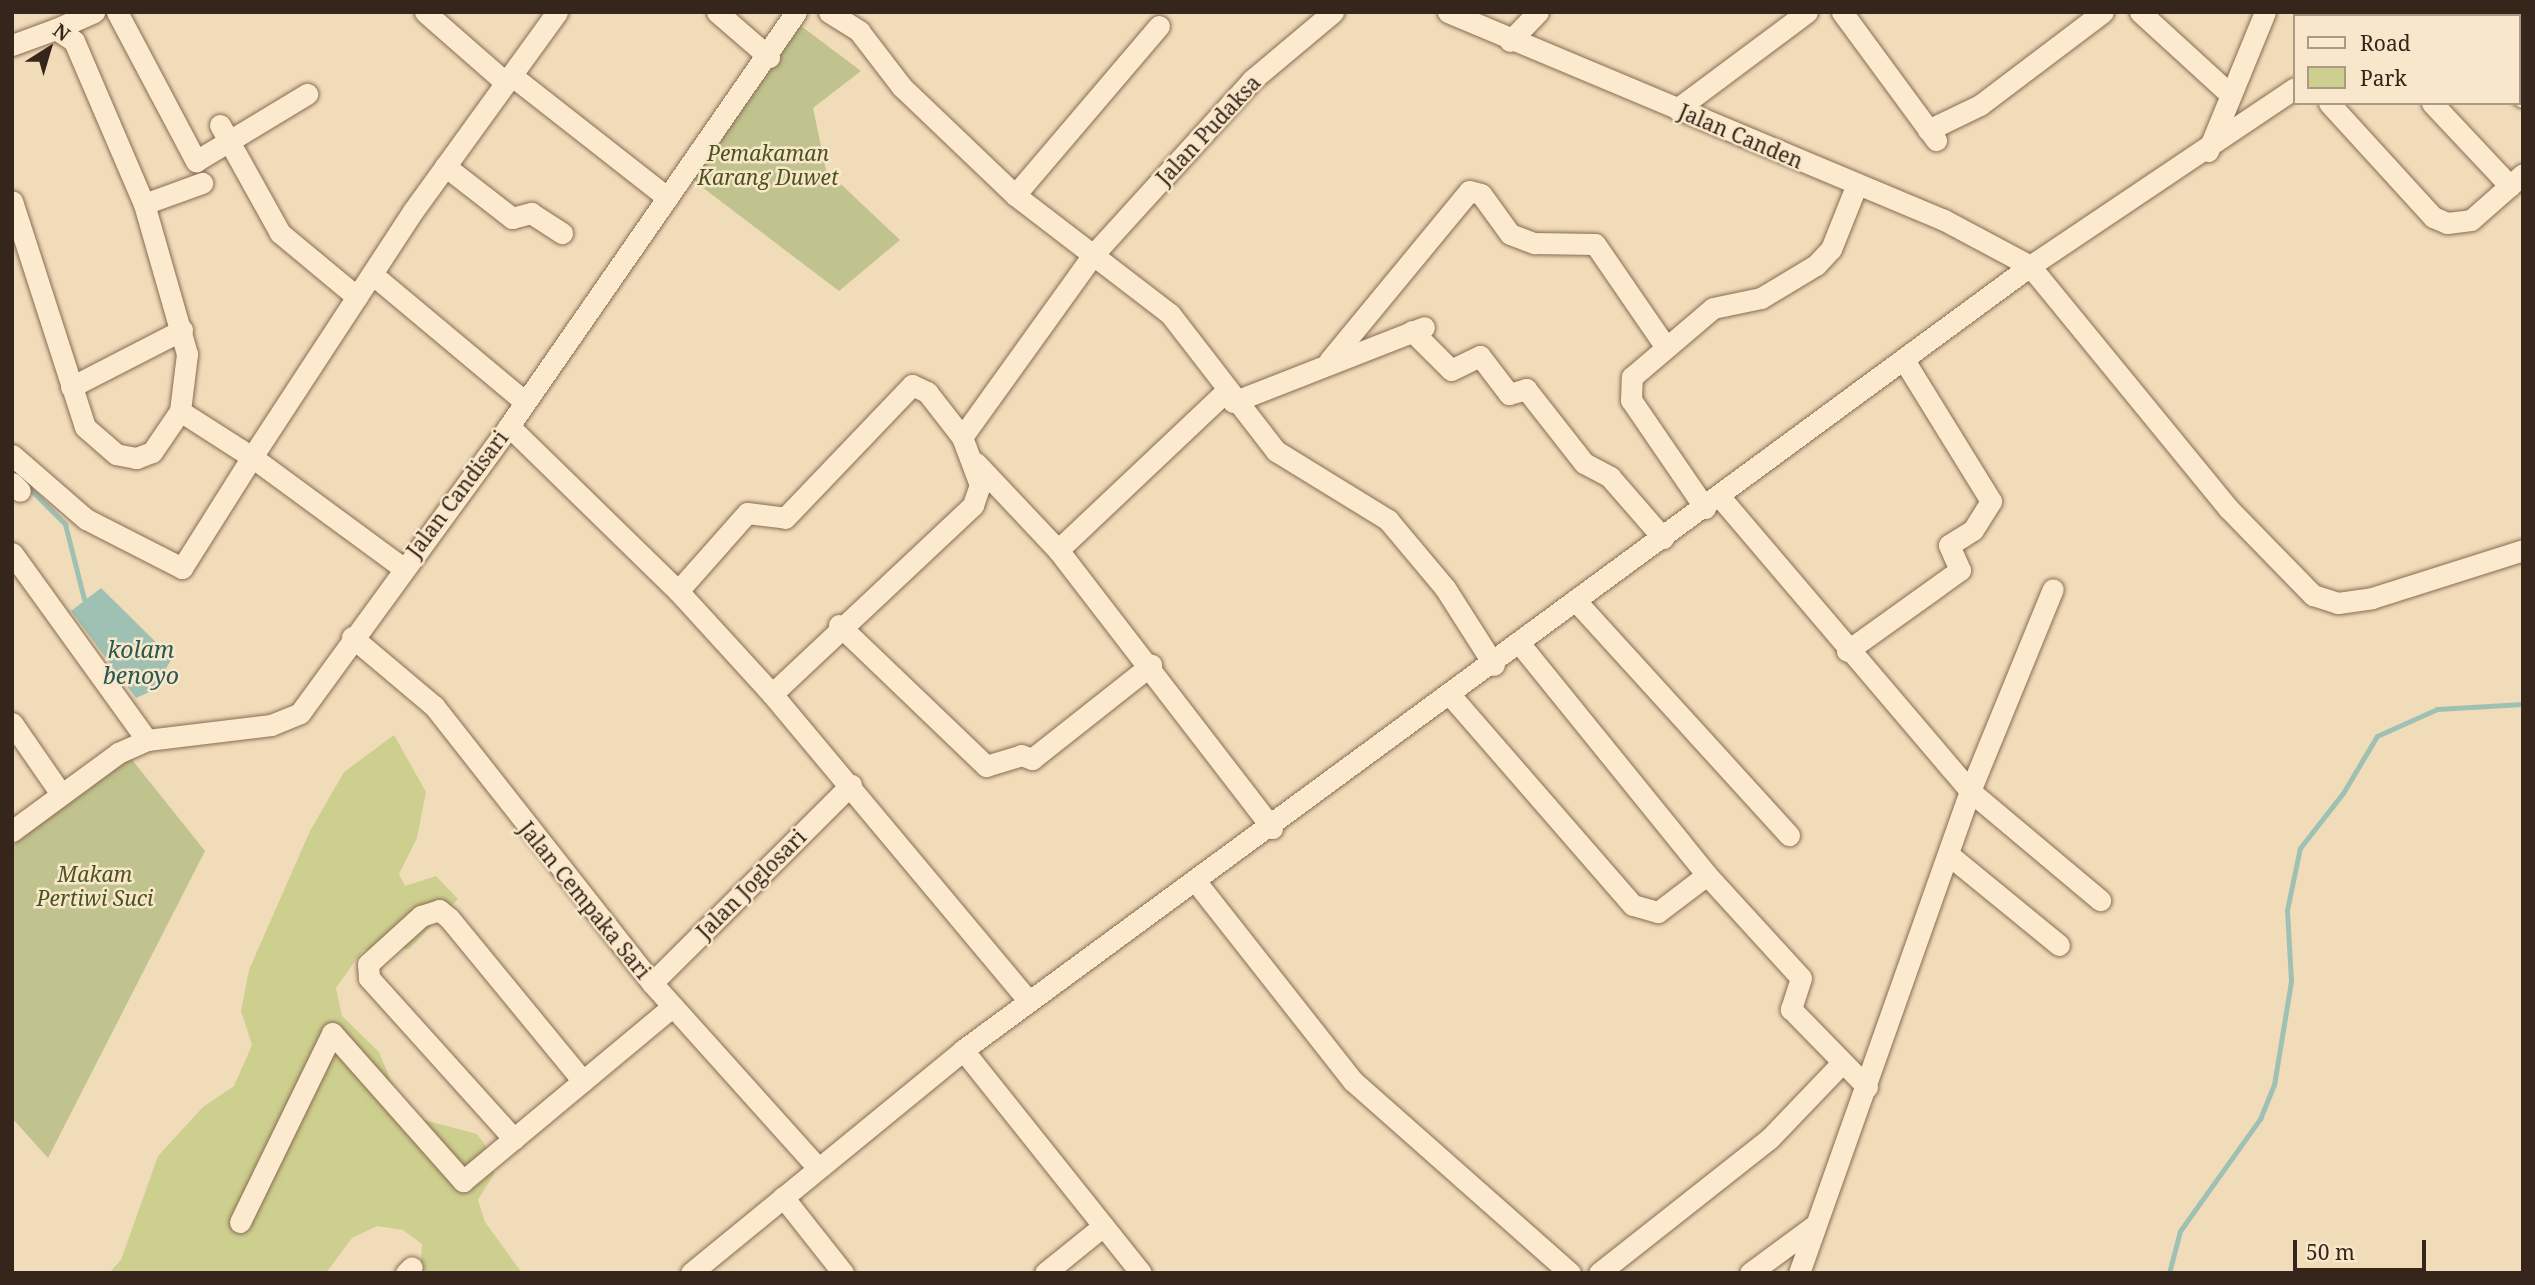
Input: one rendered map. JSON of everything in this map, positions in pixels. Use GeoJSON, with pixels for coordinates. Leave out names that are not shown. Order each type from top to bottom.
{"type":"FeatureCollection","features":[{"type":"Feature","properties":{"kind":"street"},"geometry":{"type":"LineString","coordinates":[[12,45],[94,12]]}},
{"type":"Feature","properties":{"kind":"street"},"geometry":{"type":"LineString","coordinates":[[117,12],[162,89],[190,158],[196,161],[230,145],[307,94]]}},
{"type":"Feature","properties":{"kind":"street"},"geometry":{"type":"LineString","coordinates":[[425,12],[668,198]]}},
{"type":"Feature","properties":{"kind":"street"},"geometry":{"type":"LineString","coordinates":[[12,455],[86,519],[180,568],[445,166],[557,12]]}},
{"type":"Feature","properties":{"kind":"street"},"geometry":{"type":"LineString","coordinates":[[717,12],[769,57]]}},
{"type":"Feature","properties":{"kind":"street","name":"Jalan Candisari"},"geometry":{"type":"LineString","coordinates":[[12,831],[61,794],[147,740],[287,722],[509,426],[769,57],[796,12]]}},
{"type":"Feature","properties":{"kind":"street"},"geometry":{"type":"LineString","coordinates":[[829,12],[859,31],[902,87],[1015,195],[1170,314],[1230,396],[1276,451],[1388,520],[1445,588],[1494,665]]}},
{"type":"Feature","properties":{"kind":"street","name":"Jalan Pudaksa"},"geometry":{"type":"LineString","coordinates":[[962,437],[1092,256],[1252,80],[1333,12]]}},
{"type":"Feature","properties":{"kind":"street","name":"Jalan Canden"},"geometry":{"type":"LineString","coordinates":[[1448,12],[1510,41],[1857,184],[2030,266]]}},
{"type":"Feature","properties":{"kind":"street"},"geometry":{"type":"LineString","coordinates":[[1510,41],[1538,12]]}},
{"type":"Feature","properties":{"kind":"street"},"geometry":{"type":"LineString","coordinates":[[1677,109],[1807,12]]}},
{"type":"Feature","properties":{"kind":"street"},"geometry":{"type":"LineString","coordinates":[[1842,12],[1932,136],[1980,105],[2103,12]]}},
{"type":"Feature","properties":{"kind":"street"},"geometry":{"type":"LineString","coordinates":[[2140,12],[2231,95]]}},
{"type":"Feature","properties":{"kind":"street"},"geometry":{"type":"LineString","coordinates":[[2208,151],[2265,12]]}},
{"type":"Feature","properties":{"kind":"street"},"geometry":{"type":"LineString","coordinates":[[1015,195],[1159,26]]}},
{"type":"Feature","properties":{"kind":"street"},"geometry":{"type":"LineString","coordinates":[[12,201],[85,427],[116,454],[136,458],[152,452],[180,411],[187,354],[182,330],[144,204],[74,41],[56,29]]}},
{"type":"Feature","properties":{"kind":"street"},"geometry":{"type":"LineString","coordinates":[[691,1273],[963,1050],[1197,883],[1494,665],[1575,600],[1713,503],[2030,266],[2208,151],[2294,89]]}},
{"type":"Feature","properties":{"kind":"street"},"geometry":{"type":"LineString","coordinates":[[2331,105],[2433,217],[2459,224],[2471,220],[2516,180],[2433,105]]}},
{"type":"Feature","properties":{"kind":"street"},"geometry":{"type":"LineString","coordinates":[[220,125],[280,233],[357,297]]}},
{"type":"Feature","properties":{"kind":"street"},"geometry":{"type":"LineString","coordinates":[[445,166],[512,218],[531,213],[562,233]]}},
{"type":"Feature","properties":{"kind":"street"},"geometry":{"type":"LineString","coordinates":[[144,204],[202,183]]}},
{"type":"Feature","properties":{"kind":"street"},"geometry":{"type":"LineString","coordinates":[[1857,184],[1821,261],[1770,294],[1713,308],[1634,373],[1629,396],[1713,503],[1970,791],[2100,900]]}},
{"type":"Feature","properties":{"kind":"street"},"geometry":{"type":"LineString","coordinates":[[1329,361],[1469,191],[1481,194],[1510,234],[1534,243],[1595,244],[1665,346]]}},
{"type":"Feature","properties":{"kind":"street"},"geometry":{"type":"LineString","coordinates":[[2030,266],[2228,508],[2313,595],[2338,603],[2372,598],[2523,550]]}},
{"type":"Feature","properties":{"kind":"street"},"geometry":{"type":"LineString","coordinates":[[372,274],[525,402]]}},
{"type":"Feature","properties":{"kind":"street"},"geometry":{"type":"LineString","coordinates":[[1058,550],[1230,396],[1419,329],[1451,370],[1479,356],[1509,394],[1526,389],[1584,463],[1610,477],[1663,538]]}},
{"type":"Feature","properties":{"kind":"street"},"geometry":{"type":"LineString","coordinates":[[71,387],[182,330]]}},
{"type":"Feature","properties":{"kind":"street"},"geometry":{"type":"LineString","coordinates":[[1847,651],[1961,570],[1949,545],[1973,530],[1991,501],[1905,362]]}},
{"type":"Feature","properties":{"kind":"street"},"geometry":{"type":"LineString","coordinates":[[678,591],[747,513],[762,510],[785,518],[912,385],[928,392],[962,437],[974,461],[980,485],[973,505],[839,625],[772,694]]}},
{"type":"Feature","properties":{"kind":"street"},"geometry":{"type":"LineString","coordinates":[[180,411],[251,457],[402,567]]}},
{"type":"Feature","properties":{"kind":"street"},"geometry":{"type":"LineString","coordinates":[[509,426],[678,591],[772,694],[851,785],[1029,1002]]}},
{"type":"Feature","properties":{"kind":"street"},"geometry":{"type":"LineString","coordinates":[[974,461],[1058,550],[1151,665],[1272,828]]}},
{"type":"Feature","properties":{"kind":"street"},"geometry":{"type":"LineString","coordinates":[[12,553],[147,740]]}},
{"type":"Feature","properties":{"kind":"street"},"geometry":{"type":"LineString","coordinates":[[1799,1273],[1970,791],[2053,589]]}},
{"type":"Feature","properties":{"kind":"street"},"geometry":{"type":"LineString","coordinates":[[1575,600],[1789,835]]}},
{"type":"Feature","properties":{"kind":"street"},"geometry":{"type":"LineString","coordinates":[[839,625],[986,766],[1021,755],[1031,759],[1151,665]]}},
{"type":"Feature","properties":{"kind":"street","name":"Jalan Cempaka Sari"},"geometry":{"type":"LineString","coordinates":[[352,637],[434,706],[652,983],[817,1167]]}},
{"type":"Feature","properties":{"kind":"street"},"geometry":{"type":"LineString","coordinates":[[1520,644],[1707,875],[1801,978],[1791,1009],[1840,1065],[1867,1087]]}},
{"type":"Feature","properties":{"kind":"street"},"geometry":{"type":"LineString","coordinates":[[1451,696],[1633,905],[1658,912],[1707,875]]}},
{"type":"Feature","properties":{"kind":"street"},"geometry":{"type":"LineString","coordinates":[[12,723],[61,794]]}},
{"type":"Feature","properties":{"kind":"street","name":"Jalan Joglosari"},"geometry":{"type":"LineString","coordinates":[[652,983],[851,785]]}},
{"type":"Feature","properties":{"kind":"street"},"geometry":{"type":"LineString","coordinates":[[1949,855],[2059,945]]}},
{"type":"Feature","properties":{"kind":"street"},"geometry":{"type":"LineString","coordinates":[[1197,883],[1353,1081],[1570,1273]]}},
{"type":"Feature","properties":{"kind":"street"},"geometry":{"type":"LineString","coordinates":[[514,1139],[369,978],[368,964],[421,916],[439,910],[449,918],[583,1081]]}},
{"type":"Feature","properties":{"kind":"street"},"geometry":{"type":"LineString","coordinates":[[240,1222],[331,1033],[463,1181],[673,1006]]}},
{"type":"Feature","properties":{"kind":"street"},"geometry":{"type":"LineString","coordinates":[[963,1050],[1141,1273]]}},
{"type":"Feature","properties":{"kind":"street"},"geometry":{"type":"LineString","coordinates":[[1599,1273],[1770,1138],[1840,1065]]}},
{"type":"Feature","properties":{"kind":"street"},"geometry":{"type":"LineString","coordinates":[[783,1197],[843,1273]]}},
{"type":"Feature","properties":{"kind":"street"},"geometry":{"type":"LineString","coordinates":[[1750,1273],[1815,1225]]}},
{"type":"Feature","properties":{"kind":"street"},"geometry":{"type":"LineString","coordinates":[[1045,1273],[1102,1226]]}},
{"type":"Feature","properties":{"kind":"green space","name":"Pemakaman Karang Duwet"},"geometry":{"type":"Polygon","coordinates":[[[801,26],[861,71],[813,108],[826,170],[900,240],[839,291],[690,178],[801,26]]]}},
{"type":"Feature","properties":{"kind":"green space"},"geometry":{"type":"Polygon","coordinates":[[[394,735],[426,792],[417,838],[399,874],[405,886],[436,876],[458,899],[409,949],[363,950],[336,988],[342,1016],[379,1052],[405,1115],[477,1134],[490,1152],[494,1174],[478,1200],[485,1222],[522,1273],[420,1273],[422,1244],[403,1230],[377,1226],[352,1238],[326,1273],[109,1273],[121,1260],[158,1156],[203,1107],[234,1086],[252,1045],[241,1011],[249,970],[310,831],[344,772],[394,735]]]}},
{"type":"Feature","properties":{"kind":"green space","name":"Makam Pertiwi Suci"},"geometry":{"type":"Polygon","coordinates":[[[129,756],[205,851],[48,1158],[12,1118],[12,846],[129,756]]]}},
{"type":"Feature","properties":{"kind":"water","name":"kolam benoyo"},"geometry":{"type":"Polygon","coordinates":[[[101,588],[172,658],[154,690],[136,698],[71,611],[101,588]]]}},
{"type":"Feature","properties":{"kind":"waterway"},"geometry":{"type":"LineString","coordinates":[[25,484],[65,524],[84,599]]}},
{"type":"Feature","properties":{"kind":"waterway"},"geometry":{"type":"LineString","coordinates":[[2169,1273],[2180,1231],[2260,1119],[2274,1085],[2291,981],[2287,910],[2300,848],[2343,793],[2377,736],[2437,709],[2523,704]]}}]}
